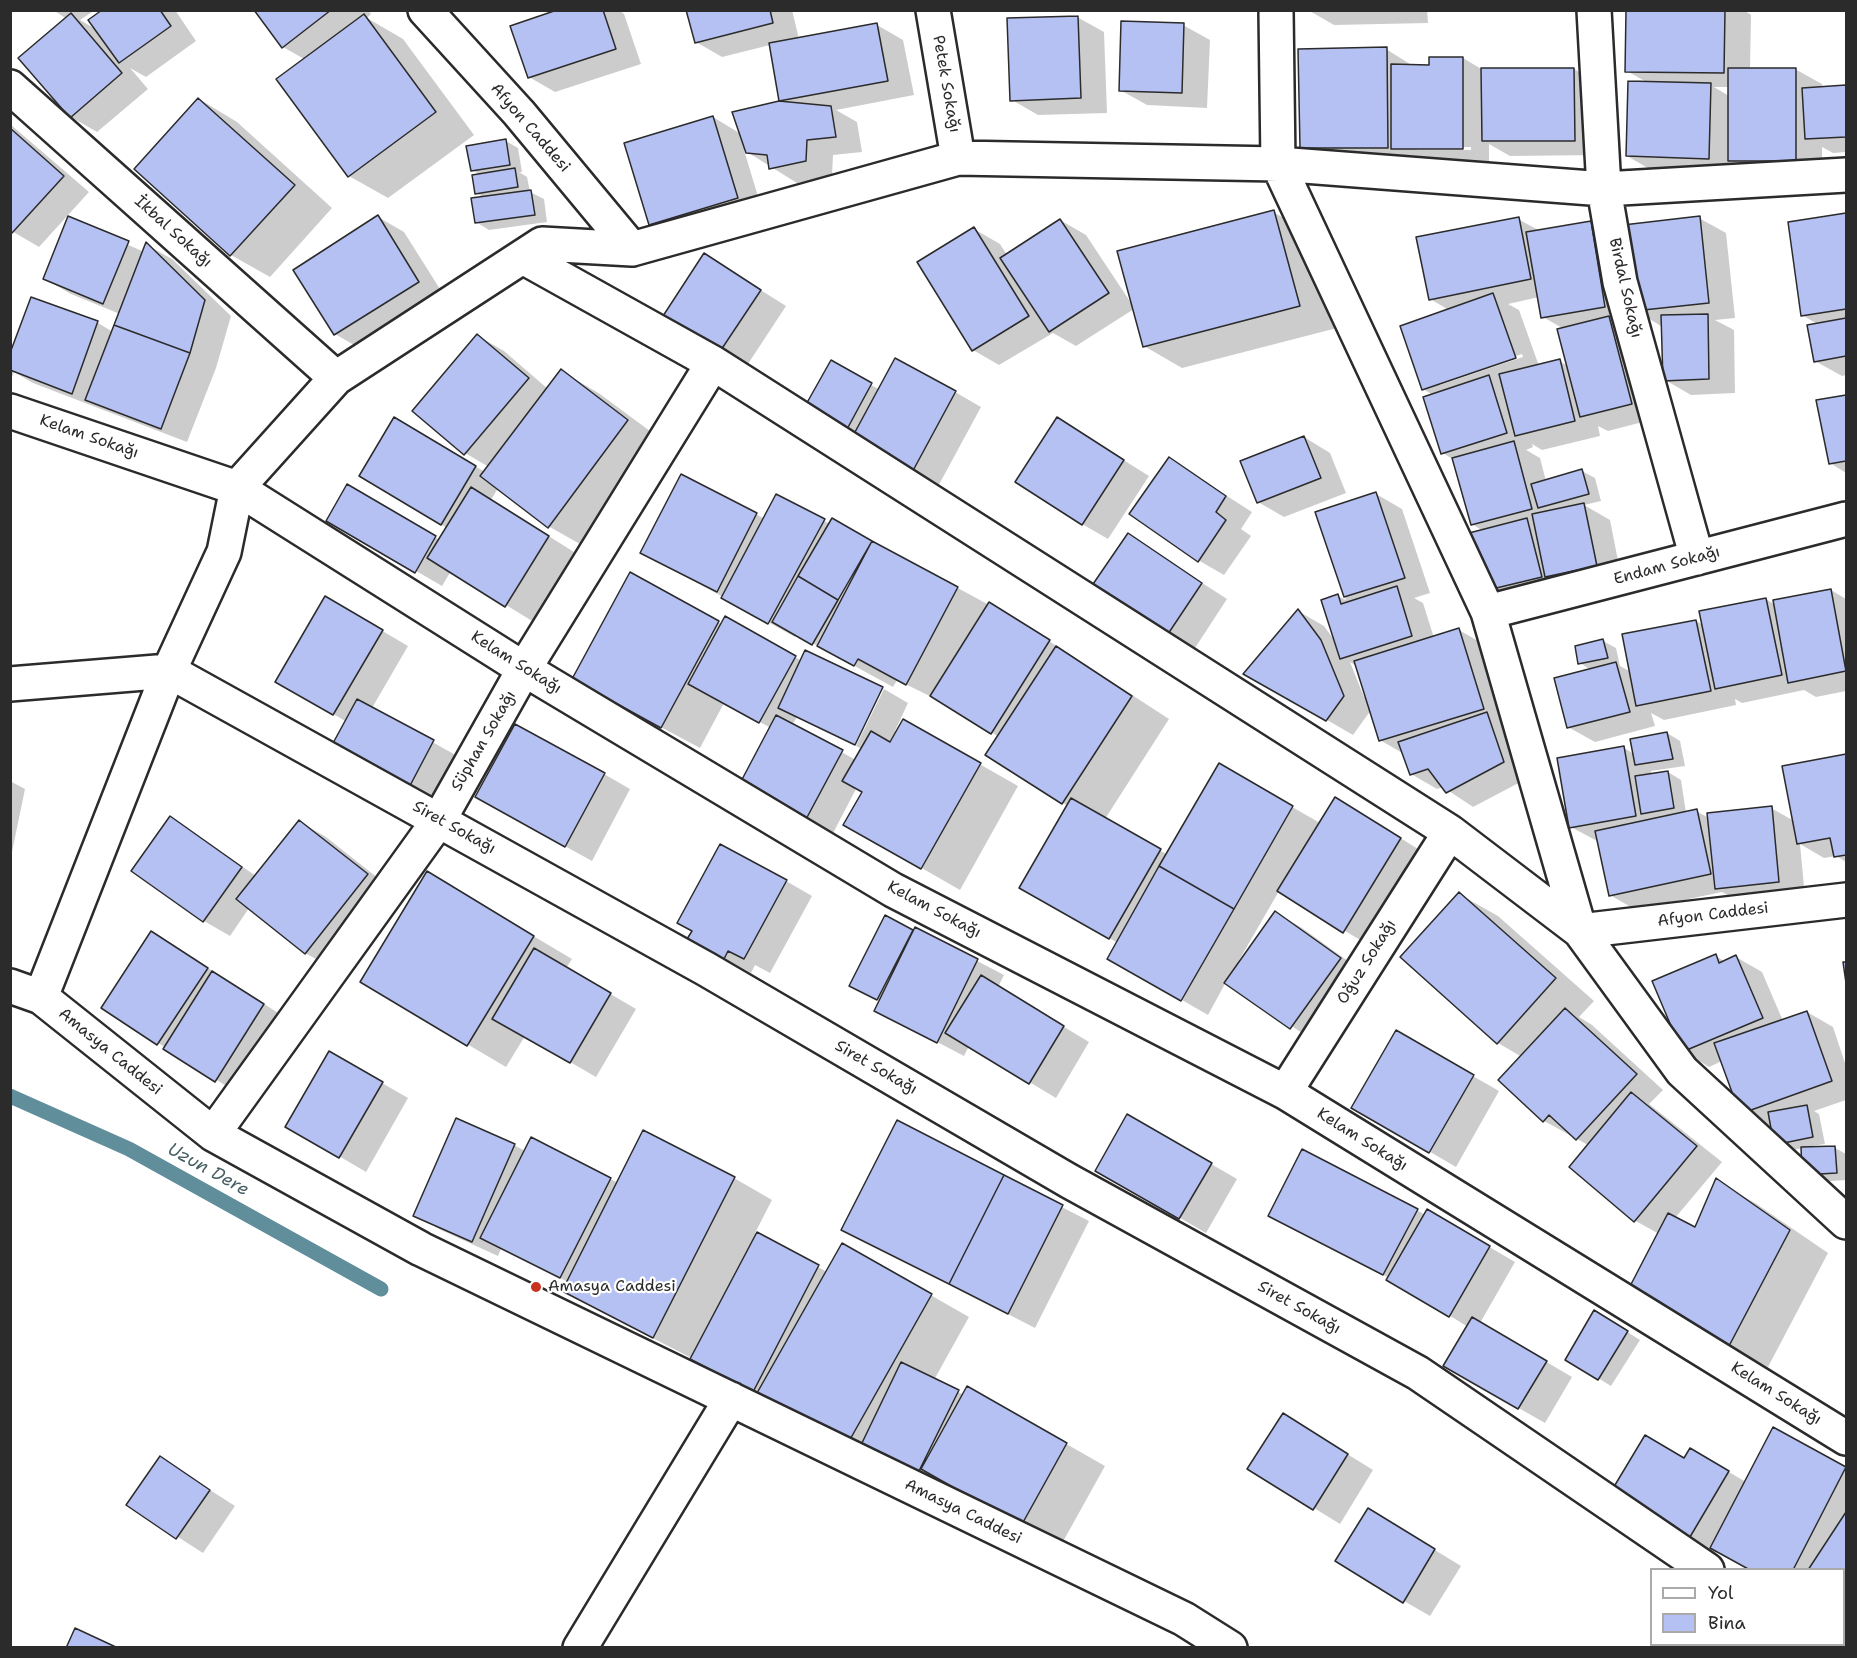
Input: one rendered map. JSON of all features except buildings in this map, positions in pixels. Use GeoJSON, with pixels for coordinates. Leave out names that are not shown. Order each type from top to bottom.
{"type":"FeatureCollection","features":[{"type":"Feature","properties":{"kind":"street","name":"Afyon Caddesi"},"geometry":{"type":"LineString","coordinates":[[425,10],[519,113],[632,249]]}},
{"type":"Feature","properties":{"kind":"street","name":"Petek Sokağı"},"geometry":{"type":"LineString","coordinates":[[933,10],[958,158]]}},
{"type":"Feature","properties":{"kind":"street"},"geometry":{"type":"LineString","coordinates":[[1276,10],[1278,164],[1488,612],[1580,931]]}},
{"type":"Feature","properties":{"kind":"street","name":"Birdal Sokağı"},"geometry":{"type":"LineString","coordinates":[[1594,10],[1604,189],[1620,282],[1697,558]]}},
{"type":"Feature","properties":{"kind":"street","name":"İkbal Sokağı"},"geometry":{"type":"LineString","coordinates":[[10,87],[336,378]]}},
{"type":"Feature","properties":{"kind":"street"},"geometry":{"type":"LineString","coordinates":[[41,997],[168,671],[224,552],[237,488],[336,378],[542,244],[632,249],[958,158],[1278,164],[1604,189],[1846,175]]}},
{"type":"Feature","properties":{"kind":"street"},"geometry":{"type":"LineString","coordinates":[[523,257],[713,363],[1450,832],[1580,931],[1682,1071],[1846,1222]]}},
{"type":"Feature","properties":{"kind":"street","name":"Süphan Sokağı"},"geometry":{"type":"LineString","coordinates":[[213,1134],[439,820],[524,669],[713,363]]}},
{"type":"Feature","properties":{"kind":"street","name":"Kelam Sokağı"},"geometry":{"type":"LineString","coordinates":[[10,411],[237,488],[524,669],[893,890],[1285,1092],[1846,1438]]}},
{"type":"Feature","properties":{"kind":"street","name":"Endam Sokağı"},"geometry":{"type":"LineString","coordinates":[[1488,612],[1846,519]]}},
{"type":"Feature","properties":{"kind":"street"},"geometry":{"type":"LineString","coordinates":[[10,684],[168,671]]}},
{"type":"Feature","properties":{"kind":"street","name":"Siret Sokağı"},"geometry":{"type":"LineString","coordinates":[[168,671],[706,969],[1069,1181],[1418,1373],[1706,1568]]}},
{"type":"Feature","properties":{"kind":"street","name":"Oğuz Sokağı"},"geometry":{"type":"LineString","coordinates":[[1285,1092],[1450,832]]}},
{"type":"Feature","properties":{"kind":"street","name":"Afyon Caddesi"},"geometry":{"type":"LineString","coordinates":[[1580,931],[1846,900]]}},
{"type":"Feature","properties":{"kind":"street","name":"Amasya Caddesi"},"geometry":{"type":"LineString","coordinates":[[10,986],[41,997],[213,1134],[421,1249],[1184,1619],[1230,1647]]}},
{"type":"Feature","properties":{"kind":"street"},"geometry":{"type":"LineString","coordinates":[[580,1647],[732,1400]]}},
{"type":"Feature","properties":{"kind":"waterway","name":"Uzun Dere"},"geometry":{"type":"LineString","coordinates":[[10,1096],[129,1149],[381,1289]]}},
{"type":"Feature","properties":{"kind":"place","name":"Amasya Caddesi"},"geometry":{"type":"Point","coordinates":[536,1287]}}]}
